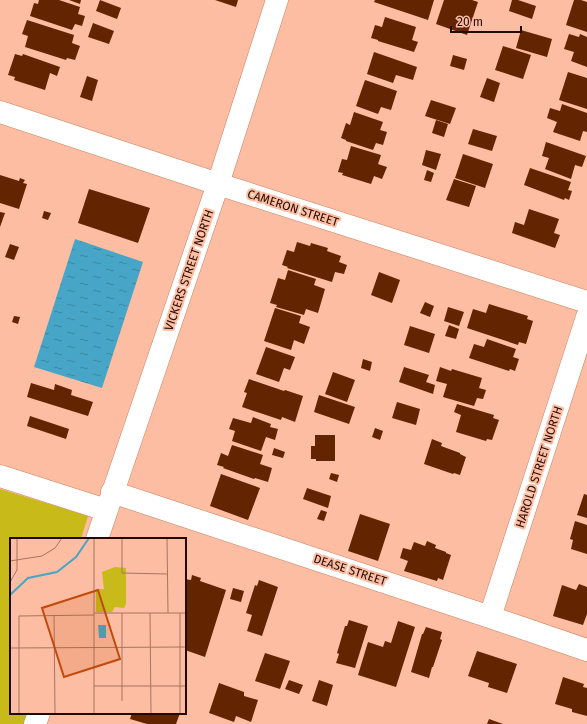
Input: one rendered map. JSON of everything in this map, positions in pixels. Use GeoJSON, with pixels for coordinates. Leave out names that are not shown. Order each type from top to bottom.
{"type":"FeatureCollection","features":[{"type":"Feature","properties":{"kind":"street","name":"VICKERS STREET NORTH"},"geometry":{"type":"LineString","coordinates":[[97,538],[218,184],[277,0]]}},
{"type":"Feature","properties":{"kind":"street","name":"CAMERON STREET"},"geometry":{"type":"LineString","coordinates":[[0,112],[218,184],[587,302]]}},
{"type":"Feature","properties":{"kind":"street","name":"HAROLD STREET NORTH"},"geometry":{"type":"LineString","coordinates":[[490,617],[587,317]]}},
{"type":"Feature","properties":{"kind":"street","name":"DEASE STREET"},"geometry":{"type":"LineString","coordinates":[[0,476],[109,501],[490,617],[587,650]]}},
{"type":"Feature","properties":{"kind":"street"},"geometry":{"type":"LineString","coordinates":[[35,724],[39,714]]}},
{"type":"Feature","properties":{"kind":"shaded area"},"geometry":{"type":"Polygon","coordinates":[[[0,489],[88,516],[81,538],[10,538],[10,714],[27,714],[24,724],[0,724],[0,489]]]}},
{"type":"Feature","properties":{"kind":"water"},"geometry":{"type":"Polygon","coordinates":[[[75,239],[143,262],[102,388],[34,367],[75,239]]]}},
{"type":"Feature","properties":{"kind":"building"},"geometry":{"type":"Polygon","coordinates":[[[39,0],[59,0],[80,7],[78,14],[85,16],[82,26],[75,24],[72,30],[30,16],[34,3],[38,4],[39,0]]]}},
{"type":"Feature","properties":{"kind":"building"},"geometry":{"type":"Polygon","coordinates":[[[69,0],[81,0],[80,4],[69,0]]]}},
{"type":"Feature","properties":{"kind":"building"},"geometry":{"type":"Polygon","coordinates":[[[100,0],[121,8],[117,19],[96,11],[100,0]]]}},
{"type":"Feature","properties":{"kind":"building"},"geometry":{"type":"Polygon","coordinates":[[[215,0],[238,0],[236,7],[215,0]]]}},
{"type":"Feature","properties":{"kind":"building"},"geometry":{"type":"Polygon","coordinates":[[[375,0],[434,0],[428,20],[374,2],[375,0]]]}},
{"type":"Feature","properties":{"kind":"building"},"geometry":{"type":"Polygon","coordinates":[[[444,0],[472,0],[478,2],[467,35],[436,24],[444,0]]]}},
{"type":"Feature","properties":{"kind":"building"},"geometry":{"type":"Polygon","coordinates":[[[512,0],[518,0],[536,6],[532,19],[509,11],[512,0]]]}},
{"type":"Feature","properties":{"kind":"building"},"geometry":{"type":"Polygon","coordinates":[[[574,0],[587,2],[587,32],[566,25],[574,0]]]}},
{"type":"Feature","properties":{"kind":"building"},"geometry":{"type":"Polygon","coordinates":[[[385,17],[416,27],[412,40],[418,42],[414,52],[371,38],[375,25],[382,27],[385,17]]]}},
{"type":"Feature","properties":{"kind":"building"},"geometry":{"type":"Polygon","coordinates":[[[27,20],[74,35],[72,43],[80,46],[75,60],[67,58],[66,60],[25,47],[28,36],[22,34],[27,20]]]}},
{"type":"Feature","properties":{"kind":"building"},"geometry":{"type":"Polygon","coordinates":[[[93,23],[114,31],[109,44],[88,37],[93,23]]]}},
{"type":"Feature","properties":{"kind":"building"},"geometry":{"type":"Polygon","coordinates":[[[521,30],[552,39],[547,57],[516,48],[521,30]]]}},
{"type":"Feature","properties":{"kind":"building"},"geometry":{"type":"Polygon","coordinates":[[[569,34],[579,37],[580,34],[587,37],[587,67],[571,61],[574,52],[564,49],[569,34]]]}},
{"type":"Feature","properties":{"kind":"building"},"geometry":{"type":"Polygon","coordinates":[[[503,46],[531,55],[523,79],[495,70],[503,46]]]}},
{"type":"Feature","properties":{"kind":"building"},"geometry":{"type":"Polygon","coordinates":[[[374,52],[417,67],[413,80],[396,75],[393,83],[367,74],[374,52]]]}},
{"type":"Feature","properties":{"kind":"building"},"geometry":{"type":"Polygon","coordinates":[[[15,54],[22,56],[23,54],[60,67],[57,76],[50,73],[45,90],[14,80],[15,77],[8,75],[15,54]]]}},
{"type":"Feature","properties":{"kind":"building"},"geometry":{"type":"Polygon","coordinates":[[[453,55],[467,59],[464,70],[450,66],[453,55]]]}},
{"type":"Feature","properties":{"kind":"building"},"geometry":{"type":"Polygon","coordinates":[[[568,72],[587,78],[587,109],[559,100],[568,72]]]}},
{"type":"Feature","properties":{"kind":"building"},"geometry":{"type":"Polygon","coordinates":[[[87,76],[98,80],[92,101],[80,97],[87,76]]]}},
{"type":"Feature","properties":{"kind":"building"},"geometry":{"type":"Polygon","coordinates":[[[487,78],[500,83],[494,102],[480,97],[487,78]]]}},
{"type":"Feature","properties":{"kind":"building"},"geometry":{"type":"Polygon","coordinates":[[[365,80],[397,91],[391,110],[381,107],[378,114],[356,106],[365,80]]]}},
{"type":"Feature","properties":{"kind":"building"},"geometry":{"type":"Polygon","coordinates":[[[431,100],[456,108],[450,124],[425,116],[431,100]]]}},
{"type":"Feature","properties":{"kind":"building"},"geometry":{"type":"Polygon","coordinates":[[[562,104],[587,113],[587,132],[583,131],[580,141],[553,132],[557,122],[547,118],[550,108],[560,111],[562,104]]]}},
{"type":"Feature","properties":{"kind":"building"},"geometry":{"type":"Polygon","coordinates":[[[354,112],[383,122],[380,130],[387,132],[383,145],[376,143],[373,150],[341,138],[346,123],[350,125],[354,112]]]}},
{"type":"Feature","properties":{"kind":"building"},"geometry":{"type":"Polygon","coordinates":[[[436,120],[448,124],[444,137],[432,133],[436,120]]]}},
{"type":"Feature","properties":{"kind":"building"},"geometry":{"type":"Polygon","coordinates":[[[473,129],[497,136],[492,151],[468,144],[473,129]]]}},
{"type":"Feature","properties":{"kind":"building"},"geometry":{"type":"Polygon","coordinates":[[[546,142],[586,156],[582,167],[575,165],[571,179],[545,169],[549,158],[542,156],[546,142]]]}},
{"type":"Feature","properties":{"kind":"building"},"geometry":{"type":"Polygon","coordinates":[[[351,146],[381,155],[378,164],[387,167],[382,179],[374,176],[371,184],[342,175],[343,173],[338,172],[342,159],[347,160],[351,146]]]}},
{"type":"Feature","properties":{"kind":"building"},"geometry":{"type":"Polygon","coordinates":[[[426,150],[441,154],[436,170],[422,165],[426,150]]]}},
{"type":"Feature","properties":{"kind":"building"},"geometry":{"type":"Polygon","coordinates":[[[463,154],[493,164],[485,188],[455,178],[463,154]]]}},
{"type":"Feature","properties":{"kind":"building"},"geometry":{"type":"Polygon","coordinates":[[[530,168],[571,182],[568,190],[572,191],[569,200],[565,198],[564,200],[524,185],[530,168]]]}},
{"type":"Feature","properties":{"kind":"building"},"geometry":{"type":"Polygon","coordinates":[[[427,170],[434,173],[431,182],[424,180],[427,170]]]}},
{"type":"Feature","properties":{"kind":"building"},"geometry":{"type":"Polygon","coordinates":[[[0,175],[19,181],[20,178],[25,180],[23,183],[27,184],[19,209],[0,203],[0,175]]]}},
{"type":"Feature","properties":{"kind":"building"},"geometry":{"type":"Polygon","coordinates":[[[454,179],[476,186],[469,207],[446,200],[454,179]]]}},
{"type":"Feature","properties":{"kind":"building"},"geometry":{"type":"Polygon","coordinates":[[[89,189],[150,208],[138,243],[78,223],[89,189]]]}},
{"type":"Feature","properties":{"kind":"building"},"geometry":{"type":"Polygon","coordinates":[[[529,209],[559,219],[554,233],[560,235],[555,248],[512,233],[515,222],[524,225],[529,209]]]}},
{"type":"Feature","properties":{"kind":"building"},"geometry":{"type":"Polygon","coordinates":[[[44,211],[51,213],[48,220],[42,218],[44,211]]]}},
{"type":"Feature","properties":{"kind":"building"},"geometry":{"type":"Polygon","coordinates":[[[0,212],[5,213],[0,227],[0,212]]]}},
{"type":"Feature","properties":{"kind":"building"},"geometry":{"type":"Polygon","coordinates":[[[297,242],[310,246],[311,243],[328,248],[327,251],[341,256],[339,262],[347,265],[344,274],[335,272],[332,282],[287,268],[288,267],[282,265],[287,250],[294,252],[297,242]]]}},
{"type":"Feature","properties":{"kind":"building"},"geometry":{"type":"Polygon","coordinates":[[[10,244],[19,247],[14,260],[5,257],[10,244]]]}},
{"type":"Feature","properties":{"kind":"building"},"geometry":{"type":"Polygon","coordinates":[[[288,270],[316,279],[314,285],[325,289],[318,313],[306,309],[304,315],[276,307],[277,305],[270,303],[278,278],[285,280],[288,270]]]}},
{"type":"Feature","properties":{"kind":"building"},"geometry":{"type":"Polygon","coordinates":[[[379,272],[400,280],[392,303],[371,295],[379,272]]]}},
{"type":"Feature","properties":{"kind":"building"},"geometry":{"type":"Polygon","coordinates":[[[425,302],[434,306],[430,317],[420,313],[425,302]]]}},
{"type":"Feature","properties":{"kind":"building"},"geometry":{"type":"Polygon","coordinates":[[[489,304],[528,316],[527,319],[533,321],[526,344],[519,342],[518,345],[467,328],[473,309],[486,313],[489,304]]]}},
{"type":"Feature","properties":{"kind":"building"},"geometry":{"type":"Polygon","coordinates":[[[448,307],[464,312],[459,326],[444,321],[448,307]]]}},
{"type":"Feature","properties":{"kind":"building"},"geometry":{"type":"Polygon","coordinates":[[[275,308],[301,316],[299,323],[310,327],[304,344],[294,340],[291,350],[264,341],[275,308]]]}},
{"type":"Feature","properties":{"kind":"building"},"geometry":{"type":"Polygon","coordinates":[[[14,316],[20,317],[18,324],[12,322],[14,316]]]}},
{"type":"Feature","properties":{"kind":"building"},"geometry":{"type":"Polygon","coordinates":[[[449,325],[459,329],[456,339],[445,336],[449,325]]]}},
{"type":"Feature","properties":{"kind":"building"},"geometry":{"type":"Polygon","coordinates":[[[410,326],[435,334],[429,353],[404,345],[410,326]]]}},
{"type":"Feature","properties":{"kind":"building"},"geometry":{"type":"Polygon","coordinates":[[[487,339],[516,349],[513,357],[519,359],[515,371],[510,369],[509,371],[469,358],[474,344],[484,347],[487,339]]]}},
{"type":"Feature","properties":{"kind":"building"},"geometry":{"type":"Polygon","coordinates":[[[266,347],[295,357],[290,370],[284,368],[279,382],[256,374],[266,347]]]}},
{"type":"Feature","properties":{"kind":"building"},"geometry":{"type":"Polygon","coordinates":[[[363,359],[372,362],[370,371],[361,368],[363,359]]]}},
{"type":"Feature","properties":{"kind":"building"},"geometry":{"type":"Polygon","coordinates":[[[404,367],[429,375],[426,382],[435,385],[433,394],[399,382],[404,367]]]}},
{"type":"Feature","properties":{"kind":"building"},"geometry":{"type":"Polygon","coordinates":[[[440,367],[482,378],[479,388],[486,390],[483,399],[477,398],[474,406],[443,397],[447,384],[436,381],[440,367]]]}},
{"type":"Feature","properties":{"kind":"building"},"geometry":{"type":"Polygon","coordinates":[[[333,372],[355,380],[347,402],[325,394],[333,372]]]}},
{"type":"Feature","properties":{"kind":"building"},"geometry":{"type":"Polygon","coordinates":[[[249,379],[303,396],[295,422],[282,417],[281,420],[242,407],[247,393],[244,392],[249,379]]]}},
{"type":"Feature","properties":{"kind":"building"},"geometry":{"type":"Polygon","coordinates":[[[31,383],[54,390],[55,384],[72,390],[71,395],[93,402],[88,416],[27,397],[31,383]]]}},
{"type":"Feature","properties":{"kind":"building"},"geometry":{"type":"Polygon","coordinates":[[[319,395],[355,407],[349,424],[314,412],[319,395]]]}},
{"type":"Feature","properties":{"kind":"building"},"geometry":{"type":"Polygon","coordinates":[[[397,402],[420,409],[416,425],[392,418],[397,402]]]}},
{"type":"Feature","properties":{"kind":"building"},"geometry":{"type":"Polygon","coordinates":[[[457,404],[494,415],[493,418],[499,420],[492,440],[487,439],[486,441],[456,432],[461,415],[454,412],[457,404]]]}},
{"type":"Feature","properties":{"kind":"building"},"geometry":{"type":"Polygon","coordinates":[[[30,416],[69,429],[66,439],[27,426],[30,416]]]}},
{"type":"Feature","properties":{"kind":"building"},"geometry":{"type":"Polygon","coordinates":[[[253,417],[271,424],[270,427],[278,429],[275,440],[266,437],[261,451],[232,441],[235,431],[229,429],[233,418],[251,423],[253,417]]]}},
{"type":"Feature","properties":{"kind":"building"},"geometry":{"type":"Polygon","coordinates":[[[375,428],[383,431],[380,440],[372,437],[375,428]]]}},
{"type":"Feature","properties":{"kind":"building"},"geometry":{"type":"Polygon","coordinates":[[[315,435],[335,435],[335,461],[316,461],[316,459],[311,459],[311,446],[315,446],[315,435]]]}},
{"type":"Feature","properties":{"kind":"building"},"geometry":{"type":"Polygon","coordinates":[[[432,439],[442,443],[441,446],[460,453],[466,457],[460,475],[424,464],[432,439]]]}},
{"type":"Feature","properties":{"kind":"building"},"geometry":{"type":"Polygon","coordinates":[[[232,445],[263,455],[260,464],[272,468],[268,482],[254,479],[217,465],[221,453],[228,456],[232,445]]]}},
{"type":"Feature","properties":{"kind":"building"},"geometry":{"type":"Polygon","coordinates":[[[274,448],[285,452],[283,458],[272,455],[274,448]]]}},
{"type":"Feature","properties":{"kind":"building"},"geometry":{"type":"Polygon","coordinates":[[[331,473],[339,475],[337,482],[329,479],[331,473]]]}},
{"type":"Feature","properties":{"kind":"building"},"geometry":{"type":"Polygon","coordinates":[[[221,474],[260,488],[248,520],[210,506],[221,474]]]}},
{"type":"Feature","properties":{"kind":"building"},"geometry":{"type":"Polygon","coordinates":[[[307,488],[331,496],[328,508],[303,499],[307,488]]]}},
{"type":"Feature","properties":{"kind":"building"},"geometry":{"type":"Polygon","coordinates":[[[584,494],[587,495],[587,518],[577,515],[584,494]]]}},
{"type":"Feature","properties":{"kind":"building"},"geometry":{"type":"Polygon","coordinates":[[[321,510],[327,512],[324,521],[317,519],[321,510]]]}},
{"type":"Feature","properties":{"kind":"building"},"geometry":{"type":"Polygon","coordinates":[[[360,514],[390,524],[378,561],[348,551],[360,514]]]}},
{"type":"Feature","properties":{"kind":"building"},"geometry":{"type":"Polygon","coordinates":[[[575,521],[587,525],[587,554],[571,549],[573,540],[570,539],[575,521]]]}},
{"type":"Feature","properties":{"kind":"building"},"geometry":{"type":"Polygon","coordinates":[[[427,541],[436,545],[435,548],[451,555],[443,580],[438,578],[437,581],[404,571],[408,561],[400,558],[403,548],[411,550],[414,542],[425,546],[427,541]]]}},
{"type":"Feature","properties":{"kind":"building"},"geometry":{"type":"Polygon","coordinates":[[[192,575],[201,578],[200,581],[226,590],[205,657],[186,650],[186,579],[191,580],[192,575]]]}},
{"type":"Feature","properties":{"kind":"building"},"geometry":{"type":"Polygon","coordinates":[[[259,580],[278,587],[262,636],[247,631],[252,615],[246,613],[255,585],[257,586],[259,580]]]}},
{"type":"Feature","properties":{"kind":"building"},"geometry":{"type":"Polygon","coordinates":[[[579,584],[587,587],[587,614],[583,625],[553,616],[562,585],[576,590],[579,584]]]}},
{"type":"Feature","properties":{"kind":"building"},"geometry":{"type":"Polygon","coordinates":[[[233,588],[244,591],[241,602],[230,599],[233,588]]]}},
{"type":"Feature","properties":{"kind":"building"},"geometry":{"type":"Polygon","coordinates":[[[349,620],[368,626],[355,668],[336,663],[339,654],[337,653],[345,626],[347,626],[349,620]]]}},
{"type":"Feature","properties":{"kind":"building"},"geometry":{"type":"Polygon","coordinates":[[[398,621],[415,627],[396,687],[358,675],[368,642],[383,647],[385,641],[391,643],[398,621]]]}},
{"type":"Feature","properties":{"kind":"building"},"geometry":{"type":"Polygon","coordinates":[[[426,627],[442,632],[440,639],[442,640],[429,678],[411,672],[422,634],[426,627]]]}},
{"type":"Feature","properties":{"kind":"building"},"geometry":{"type":"Polygon","coordinates":[[[477,651],[517,664],[507,693],[488,687],[489,683],[468,676],[477,651]]]}},
{"type":"Feature","properties":{"kind":"building"},"geometry":{"type":"Polygon","coordinates":[[[265,653],[290,661],[280,689],[255,681],[265,653]]]}},
{"type":"Feature","properties":{"kind":"building"},"geometry":{"type":"Polygon","coordinates":[[[563,677],[584,684],[583,687],[587,688],[587,716],[572,712],[572,709],[555,704],[563,677]]]}},
{"type":"Feature","properties":{"kind":"building"},"geometry":{"type":"Polygon","coordinates":[[[289,680],[303,685],[299,694],[285,689],[289,680]]]}},
{"type":"Feature","properties":{"kind":"building"},"geometry":{"type":"Polygon","coordinates":[[[319,680],[333,685],[327,706],[312,701],[319,680]]]}},
{"type":"Feature","properties":{"kind":"building"},"geometry":{"type":"Polygon","coordinates":[[[219,683],[244,692],[244,696],[258,700],[251,722],[236,716],[234,722],[209,713],[219,683]]]}},
{"type":"Feature","properties":{"kind":"building"},"geometry":{"type":"Polygon","coordinates":[[[132,714],[180,714],[176,724],[147,724],[130,719],[132,714]]]}},
{"type":"Feature","properties":{"kind":"building"},"geometry":{"type":"Polygon","coordinates":[[[489,719],[503,724],[487,724],[489,719]]]}}]}
